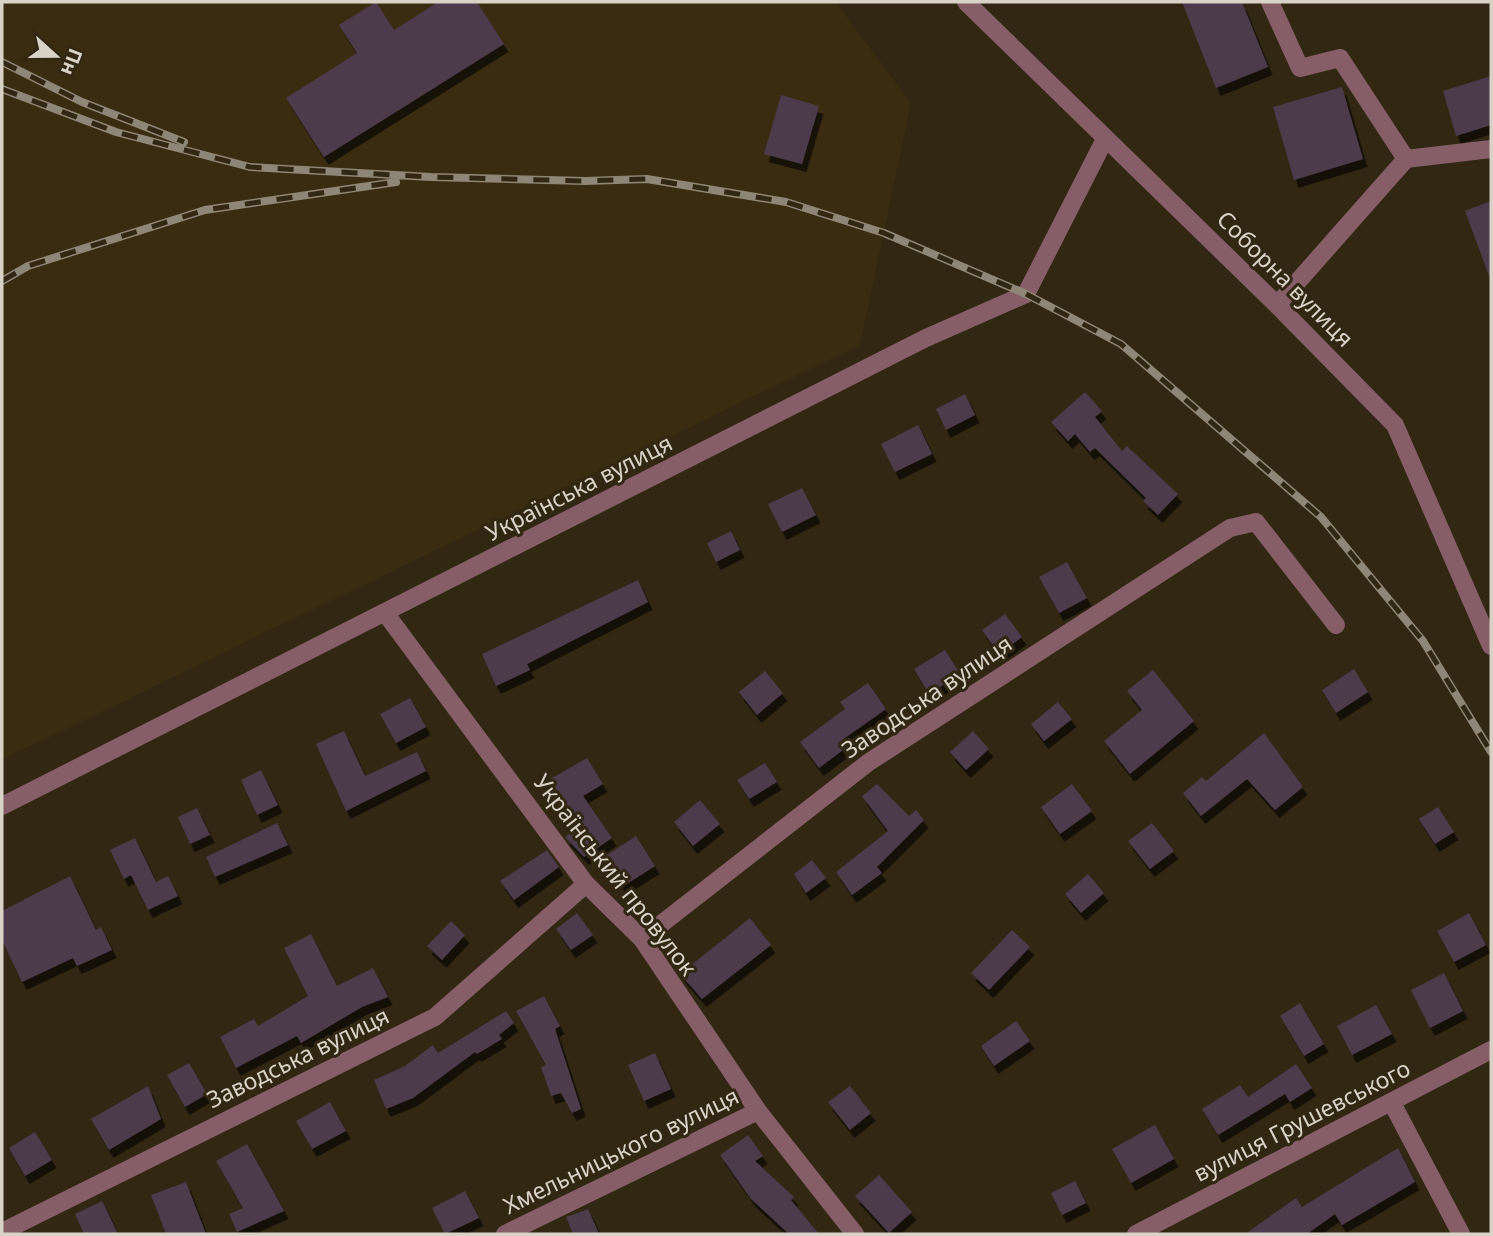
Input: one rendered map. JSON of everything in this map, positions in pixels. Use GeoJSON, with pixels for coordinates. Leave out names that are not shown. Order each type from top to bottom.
{"type":"FeatureCollection","features":[{"type":"Feature","properties":{"kind":"street","name":"Соборна вулиця"},"geometry":{"type":"LineString","coordinates":[[966,2],[1277,304],[1395,425],[1491,646]]}},
{"type":"Feature","properties":{"kind":"street"},"geometry":{"type":"LineString","coordinates":[[1270,2],[1300,68],[1340,58],[1406,159]]}},
{"type":"Feature","properties":{"kind":"street","name":"Українська вулиця"},"geometry":{"type":"LineString","coordinates":[[2,806],[386,614],[926,338],[1026,294],[1105,139]]}},
{"type":"Feature","properties":{"kind":"street"},"geometry":{"type":"LineString","coordinates":[[1277,304],[1406,159],[1491,149]]}},
{"type":"Feature","properties":{"kind":"street","name":"Заводська вулиця"},"geometry":{"type":"LineString","coordinates":[[642,939],[869,762],[1230,528],[1256,522],[1336,625]]}},
{"type":"Feature","properties":{"kind":"street","name":"Український провулок"},"geometry":{"type":"LineString","coordinates":[[386,614],[586,884],[642,939],[758,1111],[855,1234]]}},
{"type":"Feature","properties":{"kind":"street","name":"Заводська вулиця"},"geometry":{"type":"LineString","coordinates":[[2,1232],[435,1017],[586,884]]}},
{"type":"Feature","properties":{"kind":"street","name":"вулиця Грушевського"},"geometry":{"type":"LineString","coordinates":[[1136,1234],[1491,1050]]}},
{"type":"Feature","properties":{"kind":"street"},"geometry":{"type":"LineString","coordinates":[[1392,1103],[1461,1234]]}},
{"type":"Feature","properties":{"kind":"street","name":"Хмельницького вулиця"},"geometry":{"type":"LineString","coordinates":[[505,1234],[758,1111]]}},
{"type":"Feature","properties":{"kind":"shaded area"},"geometry":{"type":"Polygon","coordinates":[[[2,2],[836,2],[911,103],[860,345],[2,760],[2,2]]]}},
{"type":"Feature","properties":{"kind":"building"},"geometry":{"type":"Polygon","coordinates":[[[376,2],[394,30],[438,2],[477,2],[504,44],[324,157],[286,98],[357,53],[339,25],[376,2]]]}},
{"type":"Feature","properties":{"kind":"building"},"geometry":{"type":"Polygon","coordinates":[[[1182,2],[1242,2],[1268,67],[1216,88],[1182,2]]]}},
{"type":"Feature","properties":{"kind":"building"},"geometry":{"type":"Polygon","coordinates":[[[1491,76],[1491,125],[1456,136],[1443,91],[1491,76]]]}},
{"type":"Feature","properties":{"kind":"building"},"geometry":{"type":"Polygon","coordinates":[[[1342,87],[1363,159],[1294,180],[1273,107],[1342,87]]]}},
{"type":"Feature","properties":{"kind":"building"},"geometry":{"type":"Polygon","coordinates":[[[781,95],[819,106],[802,164],[764,154],[781,95]]]}},
{"type":"Feature","properties":{"kind":"building"},"geometry":{"type":"Polygon","coordinates":[[[1491,201],[1491,275],[1489,276],[1465,211],[1491,201]]]}},
{"type":"Feature","properties":{"kind":"building"},"geometry":{"type":"Polygon","coordinates":[[[1085,392],[1102,411],[1095,417],[1122,451],[1127,446],[1178,494],[1158,515],[1143,501],[1146,498],[1095,448],[1090,452],[1075,434],[1068,441],[1051,422],[1085,392]]]}},
{"type":"Feature","properties":{"kind":"building"},"geometry":{"type":"Polygon","coordinates":[[[965,394],[975,415],[946,430],[936,409],[965,394]]]}},
{"type":"Feature","properties":{"kind":"building"},"geometry":{"type":"Polygon","coordinates":[[[918,425],[932,454],[895,472],[881,444],[918,425]]]}},
{"type":"Feature","properties":{"kind":"building"},"geometry":{"type":"Polygon","coordinates":[[[802,488],[816,515],[782,532],[768,504],[802,488]]]}},
{"type":"Feature","properties":{"kind":"building"},"geometry":{"type":"Polygon","coordinates":[[[731,531],[740,550],[716,562],[707,543],[731,531]]]}},
{"type":"Feature","properties":{"kind":"building"},"geometry":{"type":"Polygon","coordinates":[[[1067,562],[1087,598],[1059,613],[1039,577],[1067,562]]]}},
{"type":"Feature","properties":{"kind":"building"},"geometry":{"type":"Polygon","coordinates":[[[638,580],[648,602],[527,664],[530,670],[496,686],[482,654],[638,580]]]}},
{"type":"Feature","properties":{"kind":"building"},"geometry":{"type":"Polygon","coordinates":[[[1005,614],[1022,637],[999,654],[982,630],[1005,614]]]}},
{"type":"Feature","properties":{"kind":"building"},"geometry":{"type":"Polygon","coordinates":[[[945,650],[960,674],[929,694],[914,669],[945,650]]]}},
{"type":"Feature","properties":{"kind":"building"},"geometry":{"type":"Polygon","coordinates":[[[1354,669],[1368,692],[1336,713],[1322,690],[1354,669]]]}},
{"type":"Feature","properties":{"kind":"building"},"geometry":{"type":"Polygon","coordinates":[[[1153,670],[1194,721],[1130,774],[1104,741],[1142,710],[1127,691],[1153,670]]]}},
{"type":"Feature","properties":{"kind":"building"},"geometry":{"type":"Polygon","coordinates":[[[765,671],[783,693],[757,715],[739,692],[765,671]]]}},
{"type":"Feature","properties":{"kind":"building"},"geometry":{"type":"Polygon","coordinates":[[[868,683],[886,709],[838,743],[843,750],[819,768],[800,742],[845,709],[840,702],[868,683]]]}},
{"type":"Feature","properties":{"kind":"building"},"geometry":{"type":"Polygon","coordinates":[[[410,698],[426,727],[396,743],[380,714],[410,698]]]}},
{"type":"Feature","properties":{"kind":"building"},"geometry":{"type":"Polygon","coordinates":[[[1058,702],[1072,719],[1044,741],[1031,724],[1058,702]]]}},
{"type":"Feature","properties":{"kind":"building"},"geometry":{"type":"Polygon","coordinates":[[[344,731],[365,776],[417,752],[426,771],[346,811],[316,744],[344,731]]]}},
{"type":"Feature","properties":{"kind":"building"},"geometry":{"type":"Polygon","coordinates":[[[973,731],[989,749],[966,770],[950,752],[973,731]]]}},
{"type":"Feature","properties":{"kind":"building"},"geometry":{"type":"Polygon","coordinates":[[[1264,733],[1303,787],[1275,810],[1247,779],[1201,816],[1183,793],[1202,777],[1206,781],[1264,733]]]}},
{"type":"Feature","properties":{"kind":"building"},"geometry":{"type":"Polygon","coordinates":[[[587,758],[603,784],[583,796],[612,838],[584,857],[565,837],[574,831],[545,782],[587,758]]]}},
{"type":"Feature","properties":{"kind":"building"},"geometry":{"type":"Polygon","coordinates":[[[765,763],[777,782],[749,799],[737,780],[765,763]]]}},
{"type":"Feature","properties":{"kind":"building"},"geometry":{"type":"Polygon","coordinates":[[[261,770],[278,805],[257,815],[241,780],[261,770]]]}},
{"type":"Feature","properties":{"kind":"building"},"geometry":{"type":"Polygon","coordinates":[[[877,784],[909,816],[916,810],[924,820],[877,867],[882,873],[852,895],[836,872],[888,831],[862,796],[877,784]]]}},
{"type":"Feature","properties":{"kind":"building"},"geometry":{"type":"Polygon","coordinates":[[[1072,784],[1092,811],[1060,834],[1041,807],[1072,784]]]}},
{"type":"Feature","properties":{"kind":"building"},"geometry":{"type":"Polygon","coordinates":[[[700,800],[720,824],[693,846],[674,822],[700,800]]]}},
{"type":"Feature","properties":{"kind":"building"},"geometry":{"type":"Polygon","coordinates":[[[1438,807],[1454,832],[1435,844],[1419,819],[1438,807]]]}},
{"type":"Feature","properties":{"kind":"building"},"geometry":{"type":"Polygon","coordinates":[[[197,808],[210,835],[190,844],[178,817],[197,808]]]}},
{"type":"Feature","properties":{"kind":"building"},"geometry":{"type":"Polygon","coordinates":[[[277,823],[288,845],[215,877],[206,857],[277,823]]]}},
{"type":"Feature","properties":{"kind":"building"},"geometry":{"type":"Polygon","coordinates":[[[1152,823],[1174,851],[1150,869],[1128,841],[1152,823]]]}},
{"type":"Feature","properties":{"kind":"building"},"geometry":{"type":"Polygon","coordinates":[[[636,836],[655,866],[622,887],[604,857],[636,836]]]}},
{"type":"Feature","properties":{"kind":"building"},"geometry":{"type":"Polygon","coordinates":[[[135,838],[156,882],[168,876],[178,896],[148,910],[131,875],[124,879],[110,850],[135,838]]]}},
{"type":"Feature","properties":{"kind":"building"},"geometry":{"type":"Polygon","coordinates":[[[547,850],[559,867],[514,900],[500,881],[547,850]]]}},
{"type":"Feature","properties":{"kind":"building"},"geometry":{"type":"Polygon","coordinates":[[[812,860],[826,878],[806,893],[794,874],[812,860]]]}},
{"type":"Feature","properties":{"kind":"building"},"geometry":{"type":"Polygon","coordinates":[[[1088,874],[1104,893],[1081,913],[1065,894],[1088,874]]]}},
{"type":"Feature","properties":{"kind":"building"},"geometry":{"type":"Polygon","coordinates":[[[70,876],[96,930],[101,927],[112,950],[77,966],[73,958],[22,982],[2,940],[2,911],[70,876]]]}},
{"type":"Feature","properties":{"kind":"building"},"geometry":{"type":"Polygon","coordinates":[[[577,913],[593,935],[571,950],[556,929],[577,913]]]}},
{"type":"Feature","properties":{"kind":"building"},"geometry":{"type":"Polygon","coordinates":[[[1469,913],[1486,945],[1454,962],[1437,931],[1469,913]]]}},
{"type":"Feature","properties":{"kind":"building"},"geometry":{"type":"Polygon","coordinates":[[[750,918],[771,945],[702,999],[680,974],[750,918]]]}},
{"type":"Feature","properties":{"kind":"building"},"geometry":{"type":"Polygon","coordinates":[[[451,921],[465,935],[442,960],[427,946],[451,921]]]}},
{"type":"Feature","properties":{"kind":"building"},"geometry":{"type":"Polygon","coordinates":[[[1012,930],[1030,947],[989,990],[971,973],[1012,930]]]}},
{"type":"Feature","properties":{"kind":"building"},"geometry":{"type":"Polygon","coordinates":[[[311,934],[337,986],[373,968],[388,997],[362,1007],[301,1043],[297,1036],[236,1068],[220,1037],[254,1019],[258,1026],[308,996],[284,948],[311,934]]]}},
{"type":"Feature","properties":{"kind":"building"},"geometry":{"type":"Polygon","coordinates":[[[1444,973],[1463,1011],[1430,1028],[1411,990],[1444,973]]]}},
{"type":"Feature","properties":{"kind":"building"},"geometry":{"type":"Polygon","coordinates":[[[544,996],[560,1026],[555,1029],[581,1109],[572,1113],[561,1093],[551,1096],[541,1067],[546,1065],[516,1011],[544,996]]]}},
{"type":"Feature","properties":{"kind":"building"},"geometry":{"type":"Polygon","coordinates":[[[1300,1003],[1324,1044],[1304,1056],[1280,1016],[1300,1003]]]}},
{"type":"Feature","properties":{"kind":"building"},"geometry":{"type":"Polygon","coordinates":[[[1376,1005],[1392,1034],[1352,1055],[1337,1026],[1376,1005]]]}},
{"type":"Feature","properties":{"kind":"building"},"geometry":{"type":"Polygon","coordinates":[[[506,1011],[514,1023],[499,1035],[502,1039],[477,1054],[475,1052],[413,1098],[386,1109],[374,1080],[405,1066],[433,1045],[438,1053],[506,1011]]]}},
{"type":"Feature","properties":{"kind":"building"},"geometry":{"type":"Polygon","coordinates":[[[1016,1021],[1030,1041],[994,1066],[981,1046],[1016,1021]]]}},
{"type":"Feature","properties":{"kind":"building"},"geometry":{"type":"Polygon","coordinates":[[[655,1053],[671,1089],[644,1101],[628,1065],[655,1053]]]}},
{"type":"Feature","properties":{"kind":"building"},"geometry":{"type":"Polygon","coordinates":[[[189,1063],[207,1094],[185,1107],[167,1075],[189,1063]]]}},
{"type":"Feature","properties":{"kind":"building"},"geometry":{"type":"Polygon","coordinates":[[[1296,1064],[1312,1088],[1290,1102],[1285,1094],[1218,1135],[1202,1109],[1240,1085],[1248,1097],[1296,1064]]]}},
{"type":"Feature","properties":{"kind":"building"},"geometry":{"type":"Polygon","coordinates":[[[148,1086],[161,1119],[109,1150],[91,1119],[148,1086]]]}},
{"type":"Feature","properties":{"kind":"building"},"geometry":{"type":"Polygon","coordinates":[[[850,1086],[871,1113],[850,1130],[828,1102],[850,1086]]]}},
{"type":"Feature","properties":{"kind":"building"},"geometry":{"type":"Polygon","coordinates":[[[330,1102],[346,1131],[312,1149],[296,1121],[330,1102]]]}},
{"type":"Feature","properties":{"kind":"building"},"geometry":{"type":"Polygon","coordinates":[[[1155,1125],[1174,1159],[1131,1183],[1112,1149],[1155,1125]]]}},
{"type":"Feature","properties":{"kind":"building"},"geometry":{"type":"Polygon","coordinates":[[[35,1132],[52,1160],[25,1176],[9,1148],[35,1132]]]}},
{"type":"Feature","properties":{"kind":"building"},"geometry":{"type":"Polygon","coordinates":[[[748,1135],[763,1156],[755,1161],[794,1197],[791,1200],[819,1234],[789,1234],[751,1199],[720,1155],[748,1135]]]}},
{"type":"Feature","properties":{"kind":"building"},"geometry":{"type":"Polygon","coordinates":[[[247,1144],[284,1211],[237,1232],[229,1214],[243,1208],[216,1161],[247,1144]]]}},
{"type":"Feature","properties":{"kind":"building"},"geometry":{"type":"Polygon","coordinates":[[[1398,1148],[1415,1182],[1342,1225],[1335,1214],[1307,1234],[1245,1234],[1296,1198],[1302,1207],[1398,1148]]]}},
{"type":"Feature","properties":{"kind":"building"},"geometry":{"type":"Polygon","coordinates":[[[879,1175],[912,1212],[889,1233],[855,1196],[879,1175]]]}},
{"type":"Feature","properties":{"kind":"building"},"geometry":{"type":"Polygon","coordinates":[[[1075,1181],[1086,1203],[1062,1215],[1051,1193],[1075,1181]]]}},
{"type":"Feature","properties":{"kind":"building"},"geometry":{"type":"Polygon","coordinates":[[[186,1182],[206,1234],[166,1234],[151,1195],[186,1182]]]}},
{"type":"Feature","properties":{"kind":"building"},"geometry":{"type":"Polygon","coordinates":[[[465,1191],[479,1218],[445,1234],[432,1208],[465,1191]]]}},
{"type":"Feature","properties":{"kind":"building"},"geometry":{"type":"Polygon","coordinates":[[[102,1201],[118,1234],[84,1234],[75,1214],[102,1201]]]}},
{"type":"Feature","properties":{"kind":"building"},"geometry":{"type":"Polygon","coordinates":[[[588,1209],[599,1234],[573,1234],[566,1217],[588,1209]]]}},
{"type":"Feature","properties":{"kind":"railway"},"geometry":{"type":"LineString","coordinates":[[2,62],[82,102],[184,142]]}},
{"type":"Feature","properties":{"kind":"railway"},"geometry":{"type":"LineString","coordinates":[[2,89],[116,132],[250,167],[431,177],[585,181],[647,179],[786,202],[884,233],[1026,294],[1121,344],[1321,517],[1423,641],[1491,752]]}},
{"type":"Feature","properties":{"kind":"railway"},"geometry":{"type":"LineString","coordinates":[[2,281],[28,266],[205,210],[396,182]]}}]}
